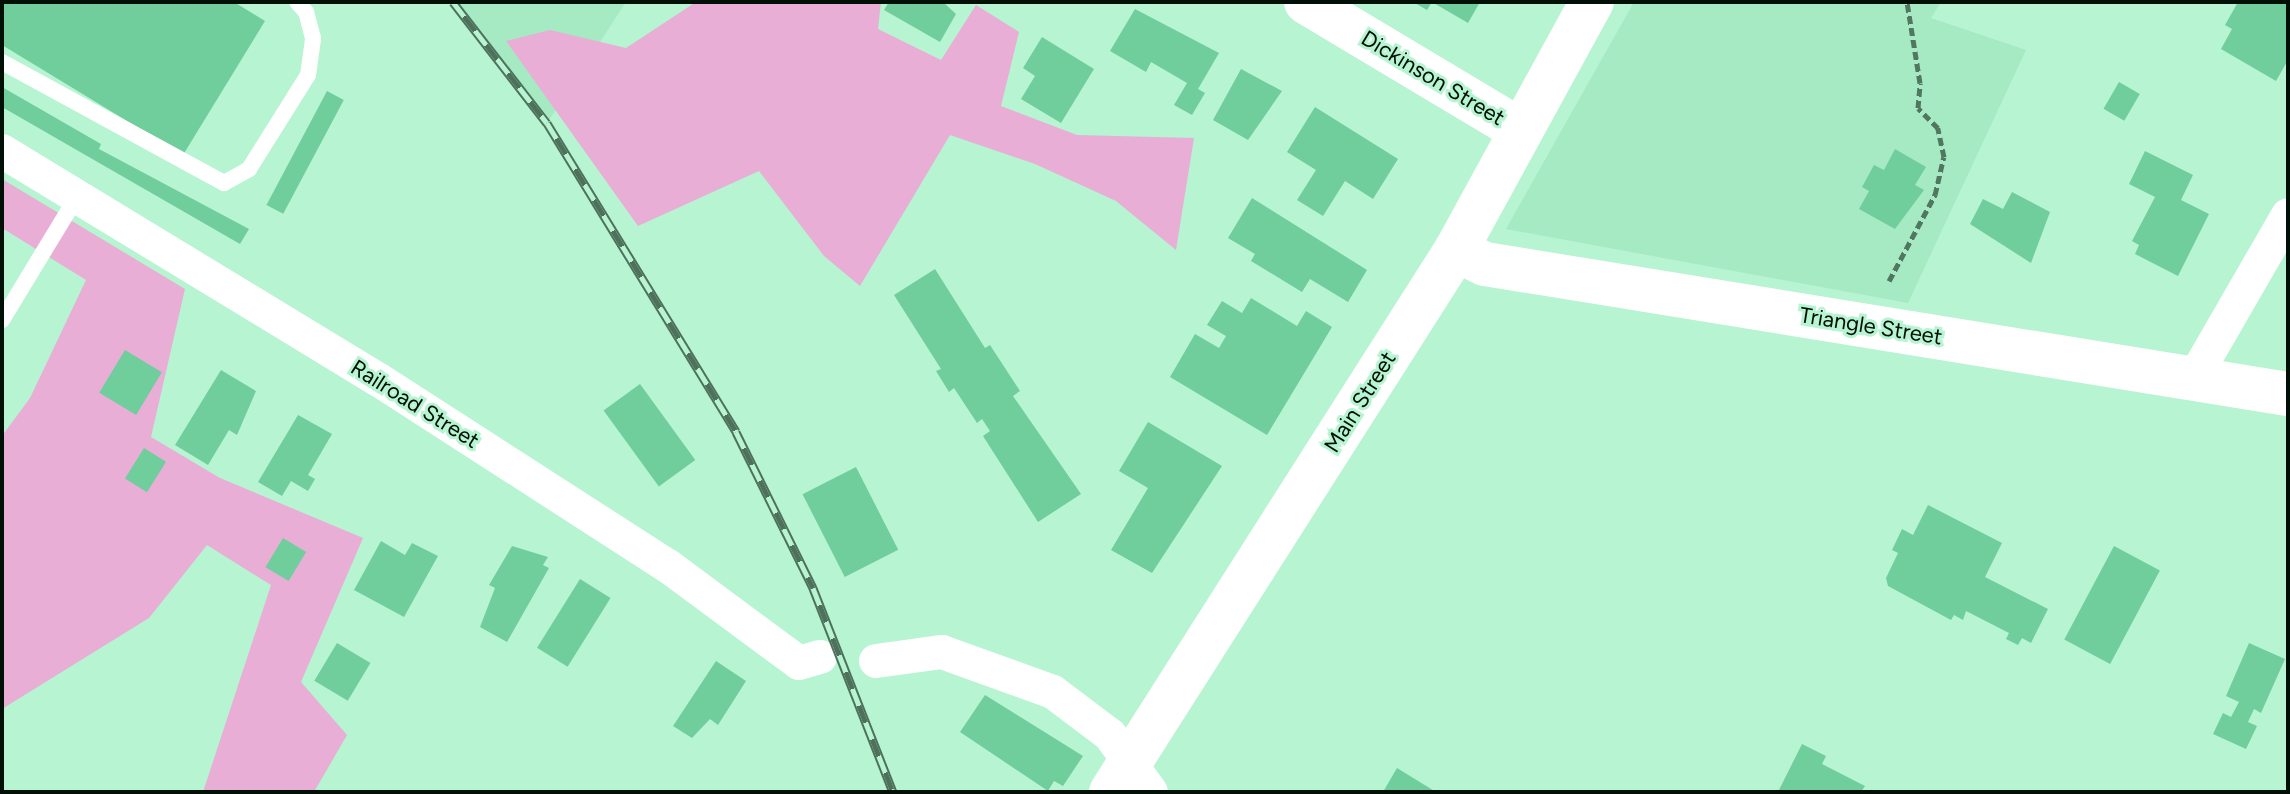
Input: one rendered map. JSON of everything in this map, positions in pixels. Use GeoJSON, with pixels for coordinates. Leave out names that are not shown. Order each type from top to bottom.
{"type":"FeatureCollection","features":[{"type":"Feature","properties":{"kind":"main road","name":"Dickinson Street"},"geometry":{"type":"LineString","coordinates":[[1306,2],[1520,130]]}},
{"type":"Feature","properties":{"kind":"main road","name":"Main Street"},"geometry":{"type":"LineString","coordinates":[[1131,782],[1164,717],[1456,250],[1592,2]]}},
{"type":"Feature","properties":{"kind":"main road","name":"Triangle Street"},"geometry":{"type":"LineString","coordinates":[[1456,250],[1485,264],[2288,394]]}},
{"type":"Feature","properties":{"kind":"street","name":"Railroad Street"},"geometry":{"type":"LineString","coordinates":[[2,151],[78,195],[668,566],[799,663],[820,657]]}},
{"type":"Feature","properties":{"kind":"street"},"geometry":{"type":"LineString","coordinates":[[2194,378],[2288,215]]}},
{"type":"Feature","properties":{"kind":"street"},"geometry":{"type":"LineString","coordinates":[[876,661],[942,652],[992,666],[1053,692],[1089,715],[1131,782]]}},
{"type":"Feature","properties":{"kind":"lane"},"geometry":{"type":"LineString","coordinates":[[2,62],[224,183],[249,169],[308,75],[313,38],[306,12],[297,2]]}},
{"type":"Feature","properties":{"kind":"lane"},"geometry":{"type":"LineString","coordinates":[[2,320],[78,195]]}},
{"type":"Feature","properties":{"kind":"path"},"geometry":{"type":"LineString","coordinates":[[1889,281],[1935,195],[1944,157],[1938,128],[1918,108],[1920,83],[1907,2]]}},
{"type":"Feature","properties":{"kind":"shaded area"},"geometry":{"type":"Polygon","coordinates":[[[453,2],[626,2],[547,123],[453,2]]]}},
{"type":"Feature","properties":{"kind":"shaded area"},"geometry":{"type":"Polygon","coordinates":[[[696,2],[881,2],[878,29],[941,60],[976,5],[1019,32],[1001,106],[1077,135],[1194,138],[1176,250],[1116,201],[1035,164],[950,135],[860,286],[824,256],[759,171],[638,226],[506,41],[550,30],[626,48],[696,2]]]}},
{"type":"Feature","properties":{"kind":"shaded area"},"geometry":{"type":"Polygon","coordinates":[[[1634,2],[1941,2],[1931,18],[2026,50],[1908,303],[1506,229],[1634,2]]]}},
{"type":"Feature","properties":{"kind":"shaded area"},"geometry":{"type":"Polygon","coordinates":[[[2,179],[185,289],[151,437],[220,478],[363,538],[301,682],[347,735],[314,792],[203,792],[271,585],[207,545],[149,618],[2,709],[2,436],[30,398],[86,280],[2,228],[2,179]]]}},
{"type":"Feature","properties":{"kind":"building"},"geometry":{"type":"Polygon","coordinates":[[[2,2],[234,2],[265,21],[183,155],[2,45],[2,2]]]}},
{"type":"Feature","properties":{"kind":"building"},"geometry":{"type":"Polygon","coordinates":[[[889,2],[943,2],[956,14],[940,42],[884,10],[889,2]]]}},
{"type":"Feature","properties":{"kind":"building"},"geometry":{"type":"Polygon","coordinates":[[[1413,2],[1432,2],[1427,10],[1413,2]]]}},
{"type":"Feature","properties":{"kind":"building"},"geometry":{"type":"Polygon","coordinates":[[[1432,2],[1480,2],[1468,23],[1432,2]]]}},
{"type":"Feature","properties":{"kind":"building"},"geometry":{"type":"Polygon","coordinates":[[[2238,2],[2288,2],[2288,60],[2276,81],[2221,49],[2232,29],[2225,25],[2238,2]]]}},
{"type":"Feature","properties":{"kind":"building"},"geometry":{"type":"Polygon","coordinates":[[[1135,9],[1219,53],[1198,89],[1205,93],[1192,115],[1174,105],[1187,83],[1151,62],[1146,72],[1110,51],[1135,9]]]}},
{"type":"Feature","properties":{"kind":"building"},"geometry":{"type":"Polygon","coordinates":[[[1042,37],[1094,69],[1061,123],[1021,99],[1035,76],[1023,68],[1042,37]]]}},
{"type":"Feature","properties":{"kind":"building"},"geometry":{"type":"Polygon","coordinates":[[[1241,69],[1282,91],[1248,140],[1213,120],[1241,69]]]}},
{"type":"Feature","properties":{"kind":"building"},"geometry":{"type":"Polygon","coordinates":[[[2119,82],[2140,94],[2124,121],[2104,109],[2119,82]]]}},
{"type":"Feature","properties":{"kind":"building"},"geometry":{"type":"Polygon","coordinates":[[[2,87],[101,144],[99,149],[249,229],[240,244],[2,107],[2,87]]]}},
{"type":"Feature","properties":{"kind":"building"},"geometry":{"type":"Polygon","coordinates":[[[327,91],[344,100],[283,214],[266,205],[327,91]]]}},
{"type":"Feature","properties":{"kind":"building"},"geometry":{"type":"Polygon","coordinates":[[[1315,107],[1398,159],[1373,199],[1345,181],[1323,216],[1297,200],[1316,170],[1287,152],[1315,107]]]}},
{"type":"Feature","properties":{"kind":"building"},"geometry":{"type":"Polygon","coordinates":[[[1895,149],[1926,167],[1915,185],[1924,190],[1895,229],[1859,209],[1869,191],[1862,187],[1874,165],[1884,170],[1895,149]]]}},
{"type":"Feature","properties":{"kind":"building"},"geometry":{"type":"Polygon","coordinates":[[[2145,151],[2193,175],[2181,200],[2209,214],[2178,276],[2135,254],[2139,245],[2132,241],[2155,197],[2129,184],[2145,151]]]}},
{"type":"Feature","properties":{"kind":"building"},"geometry":{"type":"Polygon","coordinates":[[[2012,192],[2050,212],[2031,263],[1970,224],[1983,199],[2003,209],[2012,192]]]}},
{"type":"Feature","properties":{"kind":"building"},"geometry":{"type":"Polygon","coordinates":[[[1252,198],[1367,270],[1348,302],[1310,279],[1302,292],[1251,261],[1255,254],[1228,238],[1252,198]]]}},
{"type":"Feature","properties":{"kind":"building"},"geometry":{"type":"Polygon","coordinates":[[[935,269],[985,348],[990,345],[1020,391],[1013,396],[1081,494],[1038,522],[983,436],[990,431],[982,419],[977,423],[954,388],[949,392],[936,371],[941,369],[894,295],[935,269]]]}},
{"type":"Feature","properties":{"kind":"building"},"geometry":{"type":"Polygon","coordinates":[[[1251,298],[1297,326],[1306,311],[1332,327],[1267,435],[1170,377],[1195,334],[1219,348],[1226,336],[1207,325],[1222,301],[1242,313],[1251,298]]]}},
{"type":"Feature","properties":{"kind":"building"},"geometry":{"type":"Polygon","coordinates":[[[125,350],[162,372],[136,415],[99,393],[125,350]]]}},
{"type":"Feature","properties":{"kind":"building"},"geometry":{"type":"Polygon","coordinates":[[[221,370],[256,391],[237,435],[229,430],[208,465],[175,445],[221,370]]]}},
{"type":"Feature","properties":{"kind":"building"},"geometry":{"type":"Polygon","coordinates":[[[640,384],[695,460],[659,486],[604,410],[640,384]]]}},
{"type":"Feature","properties":{"kind":"building"},"geometry":{"type":"Polygon","coordinates":[[[298,415],[332,434],[308,475],[315,479],[308,491],[291,481],[282,496],[258,482],[298,415]]]}},
{"type":"Feature","properties":{"kind":"building"},"geometry":{"type":"Polygon","coordinates":[[[1148,422],[1222,466],[1152,573],[1111,550],[1148,488],[1119,471],[1148,422]]]}},
{"type":"Feature","properties":{"kind":"building"},"geometry":{"type":"Polygon","coordinates":[[[144,448],[166,462],[147,492],[125,479],[144,448]]]}},
{"type":"Feature","properties":{"kind":"building"},"geometry":{"type":"Polygon","coordinates":[[[856,467],[898,550],[845,577],[803,494],[856,467]]]}},
{"type":"Feature","properties":{"kind":"building"},"geometry":{"type":"Polygon","coordinates":[[[1928,505],[2002,543],[1985,577],[2048,609],[2031,643],[2022,638],[2018,645],[2006,639],[2009,633],[1966,611],[1963,620],[1954,615],[1951,620],[1888,586],[1886,578],[1898,553],[1892,550],[1902,529],[1913,535],[1928,505]]]}},
{"type":"Feature","properties":{"kind":"building"},"geometry":{"type":"Polygon","coordinates":[[[283,538],[306,552],[289,581],[265,567],[283,538]]]}},
{"type":"Feature","properties":{"kind":"building"},"geometry":{"type":"Polygon","coordinates":[[[381,541],[405,555],[412,543],[438,556],[404,617],[354,590],[381,541]]]}},
{"type":"Feature","properties":{"kind":"building"},"geometry":{"type":"Polygon","coordinates":[[[512,546],[548,557],[543,565],[549,568],[507,642],[480,627],[495,588],[489,585],[512,546]]]}},
{"type":"Feature","properties":{"kind":"building"},"geometry":{"type":"Polygon","coordinates":[[[2114,546],[2160,570],[2110,664],[2064,640],[2114,546]]]}},
{"type":"Feature","properties":{"kind":"building"},"geometry":{"type":"Polygon","coordinates":[[[580,579],[611,598],[568,667],[537,648],[580,579]]]}},
{"type":"Feature","properties":{"kind":"building"},"geometry":{"type":"Polygon","coordinates":[[[337,643],[370,663],[348,701],[314,681],[337,643]]]}},
{"type":"Feature","properties":{"kind":"building"},"geometry":{"type":"Polygon","coordinates":[[[2249,643],[2285,659],[2261,713],[2254,709],[2248,722],[2257,726],[2246,749],[2213,734],[2223,713],[2231,717],[2239,702],[2226,696],[2249,643]]]}},
{"type":"Feature","properties":{"kind":"building"},"geometry":{"type":"Polygon","coordinates":[[[716,661],[746,681],[718,725],[710,719],[692,738],[673,726],[716,661]]]}},
{"type":"Feature","properties":{"kind":"building"},"geometry":{"type":"Polygon","coordinates":[[[985,695],[1083,756],[1063,786],[1054,781],[1048,791],[960,732],[985,695]]]}},
{"type":"Feature","properties":{"kind":"building"},"geometry":{"type":"Polygon","coordinates":[[[1802,744],[1826,756],[1822,764],[1865,786],[1861,792],[1778,792],[1802,744]]]}},
{"type":"Feature","properties":{"kind":"building"},"geometry":{"type":"Polygon","coordinates":[[[1397,768],[1436,792],[1383,792],[1397,768]]]}},
{"type":"Feature","properties":{"kind":"railway"},"geometry":{"type":"LineString","coordinates":[[453,2],[547,123],[736,432],[813,588],[893,792]]}}]}
